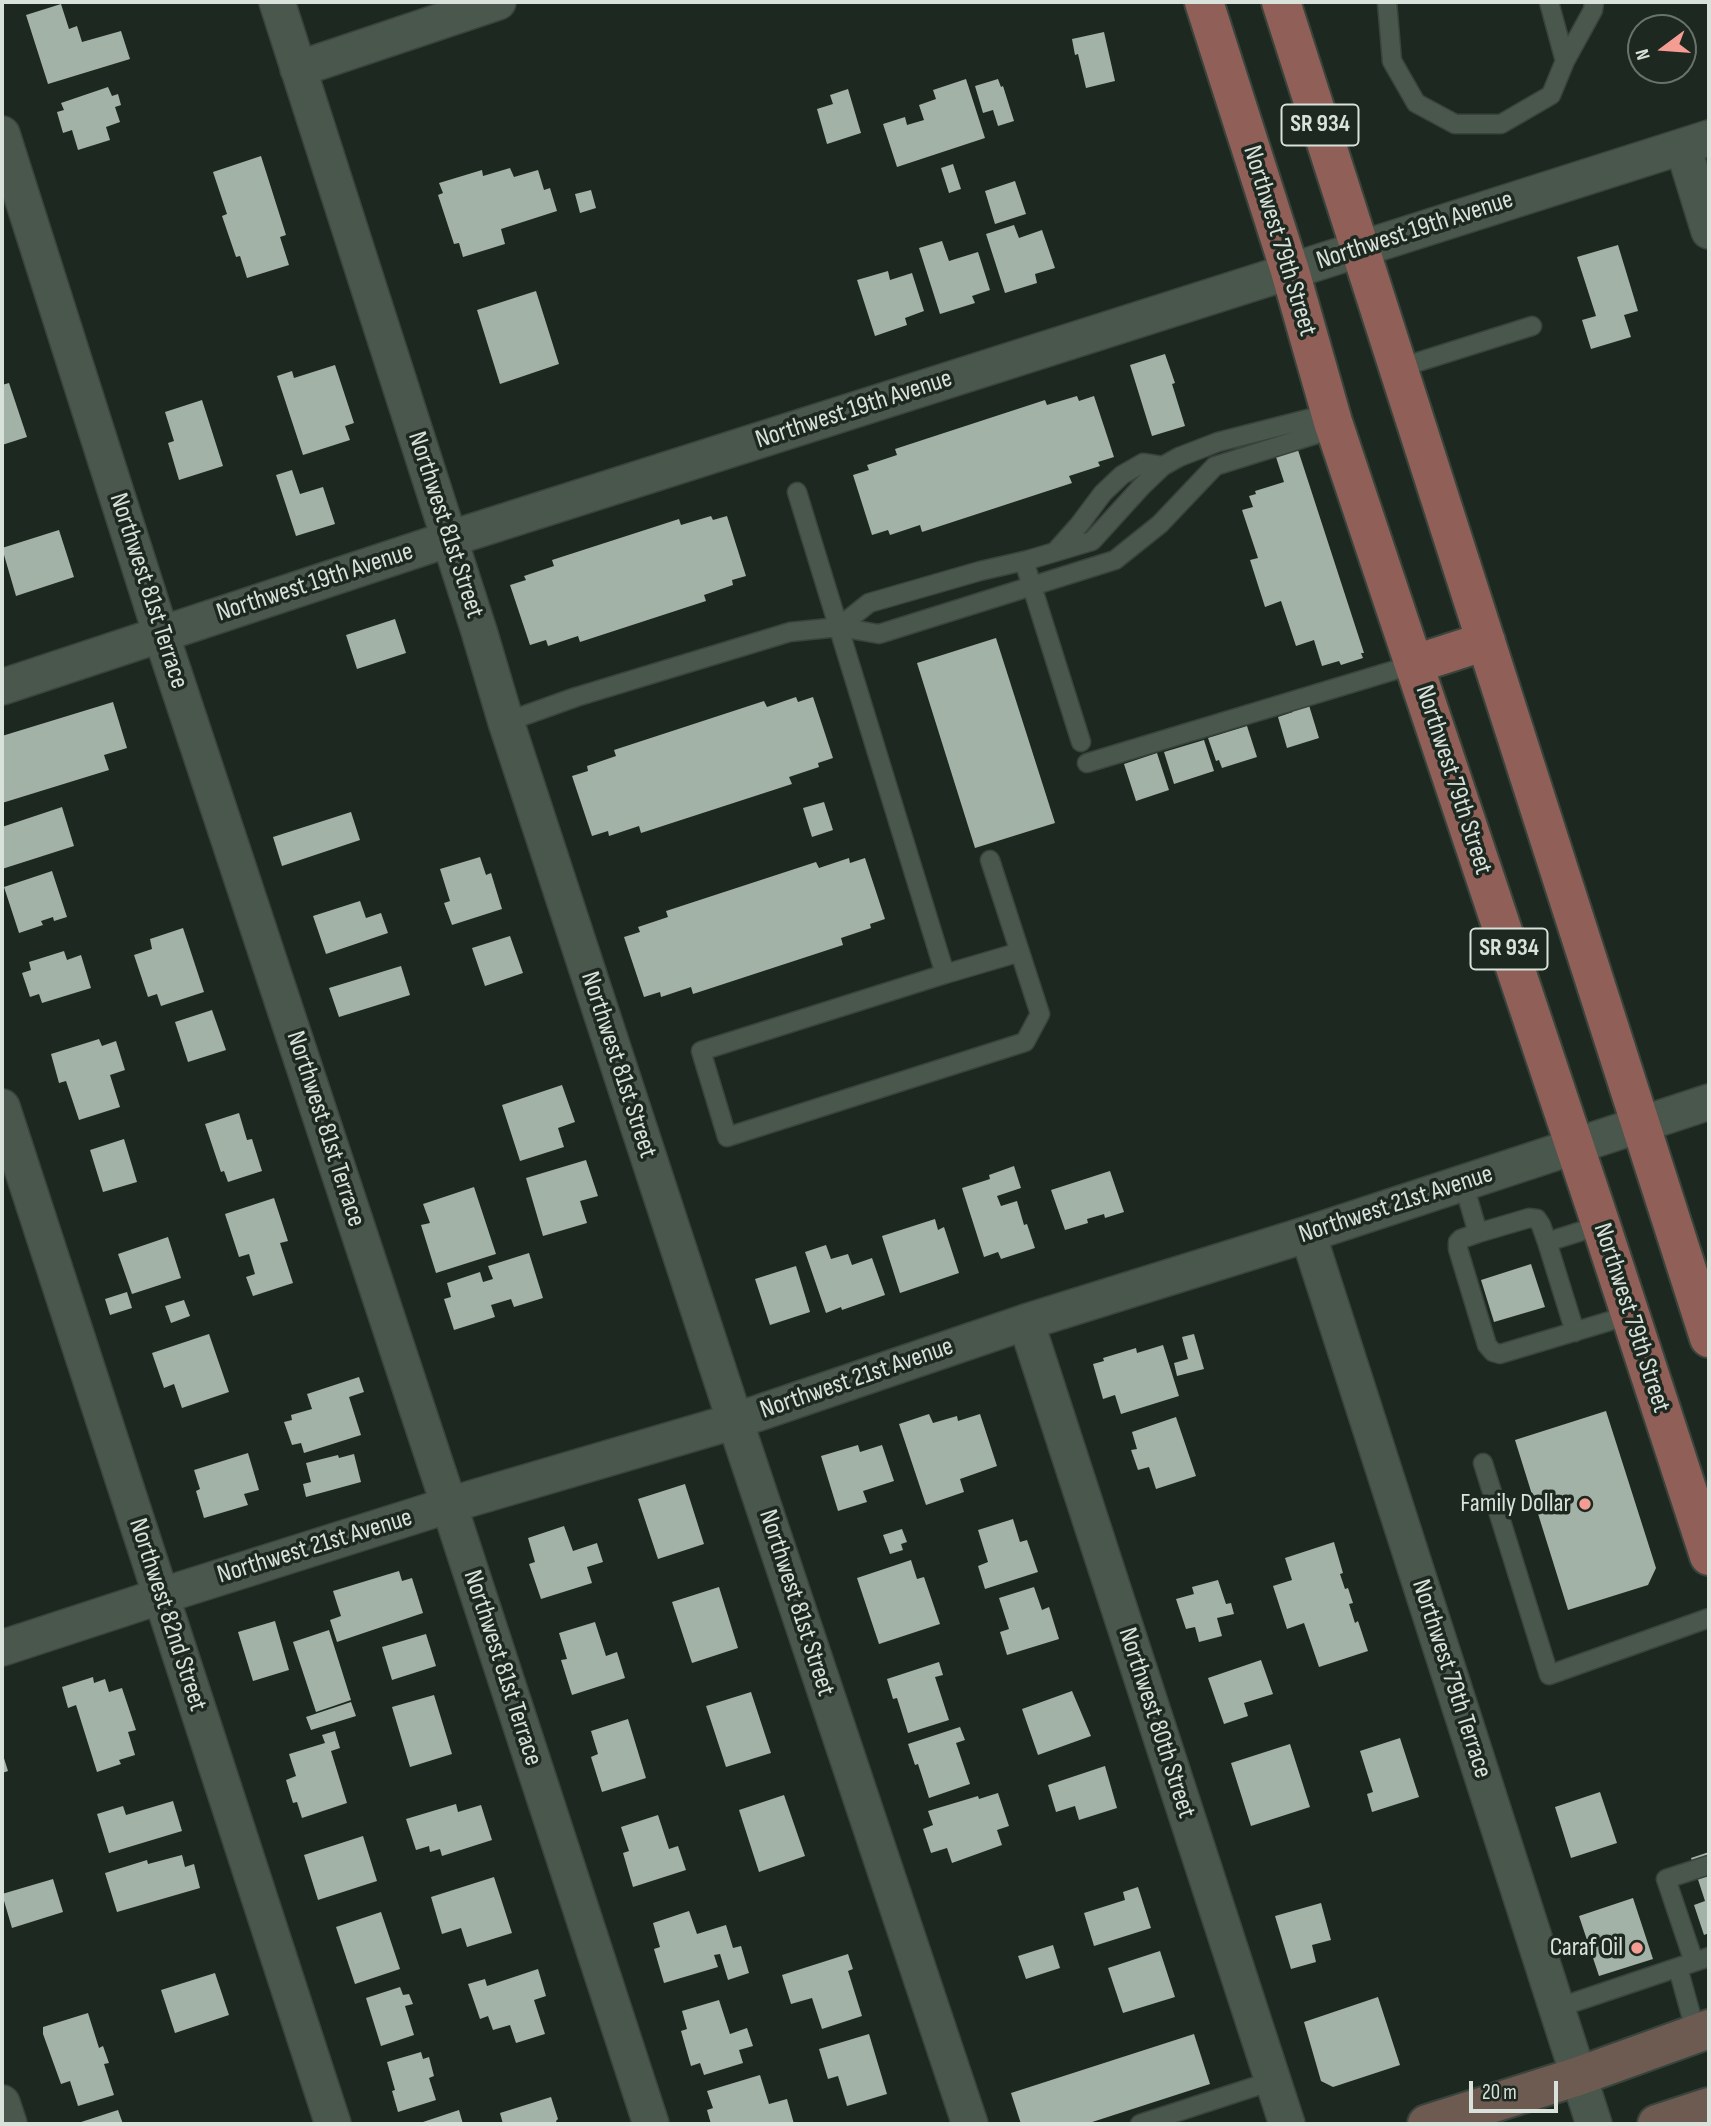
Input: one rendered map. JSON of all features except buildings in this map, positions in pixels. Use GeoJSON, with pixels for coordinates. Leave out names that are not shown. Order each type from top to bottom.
{"type":"FeatureCollection","features":[{"type":"Feature","properties":{"kind":"main road","name":"Northwest 79th Street"},"geometry":{"type":"LineString","coordinates":[[1204,2],[1290,271],[1333,422],[1575,1145],[1709,1556]]}},
{"type":"Feature","properties":{"kind":"main road","name":"SR 934"},"geometry":{"type":"LineString","coordinates":[[1281,2],[1709,1338]]}},
{"type":"Feature","properties":{"kind":"main road"},"geometry":{"type":"LineString","coordinates":[[1415,664],[1486,641]]}},
{"type":"Feature","properties":{"kind":"main road"},"geometry":{"type":"LineString","coordinates":[[1427,2124],[1579,2076],[1703,2031]]}},
{"type":"Feature","properties":{"kind":"main road"},"geometry":{"type":"LineString","coordinates":[[1657,2124],[1709,2107]]}},
{"type":"Feature","properties":{"kind":"street","name":"Northwest 81st Street"},"geometry":{"type":"LineString","coordinates":[[276,2],[506,722],[735,1421],[970,2124]]}},
{"type":"Feature","properties":{"kind":"street"},"geometry":{"type":"LineString","coordinates":[[298,69],[498,2]]}},
{"type":"Feature","properties":{"kind":"street","name":"Northwest 81st Terrace"},"geometry":{"type":"LineString","coordinates":[[2,134],[161,634],[651,2124]]}},
{"type":"Feature","properties":{"kind":"street"},"geometry":{"type":"LineString","coordinates":[[1696,143],[1709,231]]}},
{"type":"Feature","properties":{"kind":"street","name":"Northwest 19th Avenue"},"geometry":{"type":"LineString","coordinates":[[2,687],[449,539],[1696,143]]}},
{"type":"Feature","properties":{"kind":"street","name":"Northwest 21st Avenue"},"geometry":{"type":"LineString","coordinates":[[2,1648],[449,1505],[735,1421],[1026,1322],[1308,1234],[1709,1102]]}},
{"type":"Feature","properties":{"kind":"street","name":"Northwest 82nd Street"},"geometry":{"type":"LineString","coordinates":[[2,1107],[333,2124]]}},
{"type":"Feature","properties":{"kind":"street","name":"Northwest 79th Terrace"},"geometry":{"type":"LineString","coordinates":[[1308,1234],[1594,2124]]}},
{"type":"Feature","properties":{"kind":"street","name":"Northwest 80th Street"},"geometry":{"type":"LineString","coordinates":[[1026,1322],[1287,2124]]}},
{"type":"Feature","properties":{"kind":"street"},"geometry":{"type":"LineString","coordinates":[[2,2103],[9,2124]]}},
{"type":"Feature","properties":{"kind":"lane"},"geometry":{"type":"LineString","coordinates":[[1387,2],[1392,61],[1416,103],[1455,124],[1501,124],[1551,95],[1565,61],[1593,10],[1594,2]]}},
{"type":"Feature","properties":{"kind":"lane"},"geometry":{"type":"LineString","coordinates":[[1549,2],[1565,61]]}},
{"type":"Feature","properties":{"kind":"lane"},"geometry":{"type":"LineString","coordinates":[[1399,368],[1532,326]]}},
{"type":"Feature","properties":{"kind":"lane"},"geometry":{"type":"LineString","coordinates":[[839,626],[869,603],[1092,541],[1142,486],[1163,466],[1179,457],[1218,442],[1312,418],[1333,422]]}},
{"type":"Feature","properties":{"kind":"lane"},"geometry":{"type":"LineString","coordinates":[[506,722],[576,697],[790,632],[839,626],[879,634],[1115,560],[1160,524],[1215,466],[1317,434],[1333,422]]}},
{"type":"Feature","properties":{"kind":"lane"},"geometry":{"type":"LineString","coordinates":[[797,492],[945,974]]}},
{"type":"Feature","properties":{"kind":"lane"},"geometry":{"type":"LineString","coordinates":[[1024,561],[1081,742]]}},
{"type":"Feature","properties":{"kind":"lane"},"geometry":{"type":"LineString","coordinates":[[1087,763],[1415,664]]}},
{"type":"Feature","properties":{"kind":"lane"},"geometry":{"type":"LineString","coordinates":[[990,860],[1020,952],[1040,1014],[1025,1042],[727,1137],[701,1051],[1020,952]]}},
{"type":"Feature","properties":{"kind":"lane"},"geometry":{"type":"LineString","coordinates":[[1463,1182],[1478,1233]]}},
{"type":"Feature","properties":{"kind":"lane"},"geometry":{"type":"LineString","coordinates":[[1575,1332],[1547,1242],[1537,1219],[1529,1218],[1478,1233],[1458,1242],[1488,1345],[1493,1352],[1500,1354],[1575,1332],[1630,1315]]}},
{"type":"Feature","properties":{"kind":"lane"},"geometry":{"type":"LineString","coordinates":[[1547,1242],[1601,1225]]}},
{"type":"Feature","properties":{"kind":"lane"},"geometry":{"type":"LineString","coordinates":[[1483,1464],[1549,1675],[1709,1618]]}},
{"type":"Feature","properties":{"kind":"lane"},"geometry":{"type":"LineString","coordinates":[[1703,2031],[1694,1962],[1666,1879],[1709,1865]]}},
{"type":"Feature","properties":{"kind":"lane"},"geometry":{"type":"LineString","coordinates":[[1557,2008],[1694,1962]]}},
{"type":"Feature","properties":{"kind":"lane"},"geometry":{"type":"LineString","coordinates":[[1140,2124],[1272,2081]]}},
{"type":"Feature","properties":{"kind":"place","name":"Family Dollar"},"geometry":{"type":"Point","coordinates":[1585,1504]}},
{"type":"Feature","properties":{"kind":"place","name":"Caraf Oil"},"geometry":{"type":"Point","coordinates":[1637,1948]}}]}
